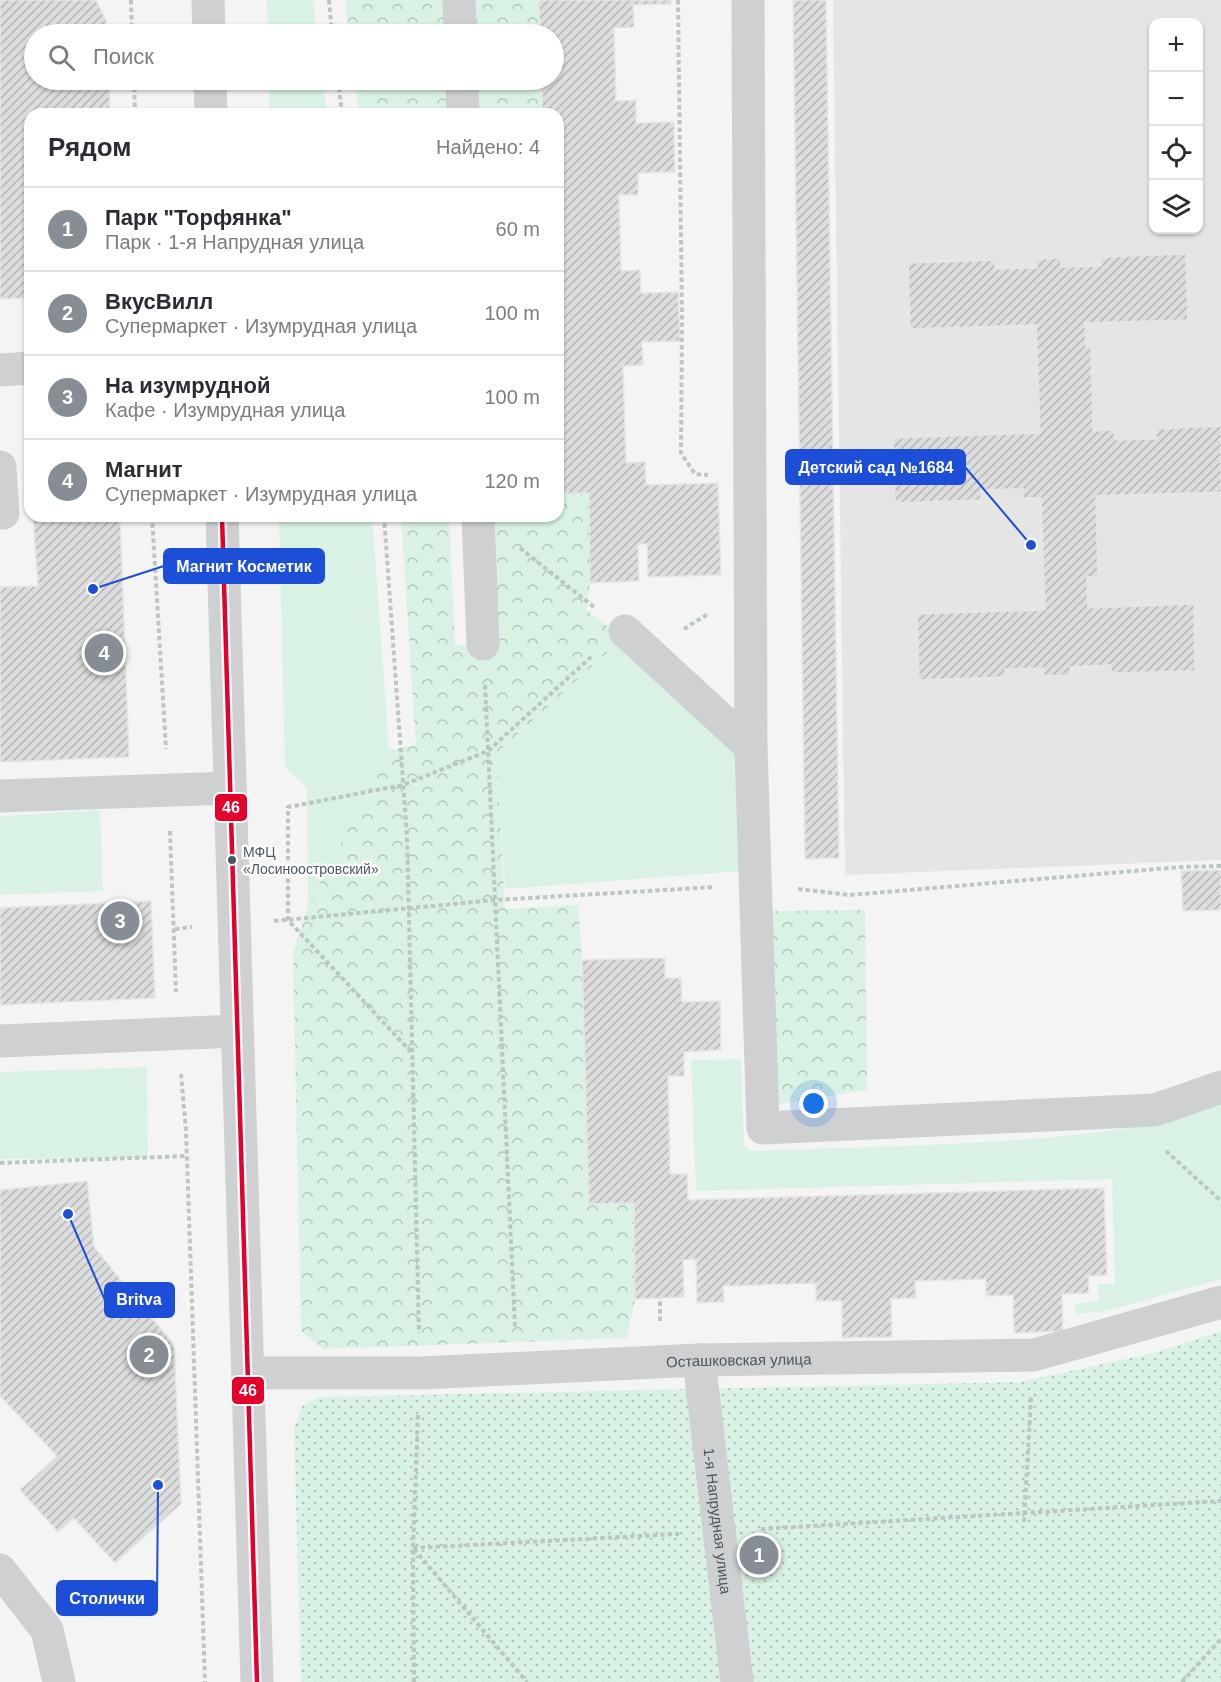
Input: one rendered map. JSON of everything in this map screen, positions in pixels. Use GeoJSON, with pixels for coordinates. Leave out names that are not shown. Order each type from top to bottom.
{"type":"FeatureCollection","features":[{"type":"Feature","properties":{"kind":"street"},"geometry":{"type":"LineString","coordinates":[[208,0],[209,24]]}},
{"type":"Feature","properties":{"kind":"street"},"geometry":{"type":"LineString","coordinates":[[459,0],[460,24]]}},
{"type":"Feature","properties":{"kind":"street"},"geometry":{"type":"LineString","coordinates":[[747,0],[751,747],[763,1128],[1155,1110],[1221,1088]]}},
{"type":"Feature","properties":{"kind":"street"},"geometry":{"type":"LineString","coordinates":[[210,90],[211,108]]}},
{"type":"Feature","properties":{"kind":"street"},"geometry":{"type":"LineString","coordinates":[[462,90],[463,108]]}},
{"type":"Feature","properties":{"kind":"street"},"geometry":{"type":"LineString","coordinates":[[0,370],[24,368]]}},
{"type":"Feature","properties":{"kind":"street"},"geometry":{"type":"LineString","coordinates":[[0,467],[3,513]]}},
{"type":"Feature","properties":{"kind":"street"},"geometry":{"type":"LineString","coordinates":[[222,522],[257,1682]]}},
{"type":"Feature","properties":{"kind":"street"},"geometry":{"type":"LineString","coordinates":[[478,522],[483,644]]}},
{"type":"Feature","properties":{"kind":"street"},"geometry":{"type":"LineString","coordinates":[[625,630],[751,747]]}},
{"type":"Feature","properties":{"kind":"street"},"geometry":{"type":"LineString","coordinates":[[0,796],[230,788]]}},
{"type":"Feature","properties":{"kind":"street"},"geometry":{"type":"LineString","coordinates":[[0,1041],[237,1031]]}},
{"type":"Feature","properties":{"kind":"street","name":"Осташковская улица"},"geometry":{"type":"LineString","coordinates":[[249,1373],[420,1373],[699,1360],[1034,1355],[1221,1302]]}},
{"type":"Feature","properties":{"kind":"street","name":"1-я Напрудная улица"},"geometry":{"type":"LineString","coordinates":[[699,1360],[737,1682]]}},
{"type":"Feature","properties":{"kind":"street"},"geometry":{"type":"LineString","coordinates":[[0,1570],[47,1630],[59,1682]]}},
{"type":"Feature","properties":{"kind":"path"},"geometry":{"type":"LineString","coordinates":[[131,0],[132,24]]}},
{"type":"Feature","properties":{"kind":"path"},"geometry":{"type":"LineString","coordinates":[[329,0],[331,24]]}},
{"type":"Feature","properties":{"kind":"path"},"geometry":{"type":"LineString","coordinates":[[678,0],[677,147],[681,453],[695,474],[714,476]]}},
{"type":"Feature","properties":{"kind":"path"},"geometry":{"type":"LineString","coordinates":[[134,90],[135,108]]}},
{"type":"Feature","properties":{"kind":"path"},"geometry":{"type":"LineString","coordinates":[[339,90],[341,108]]}},
{"type":"Feature","properties":{"kind":"path"},"geometry":{"type":"LineString","coordinates":[[152,522],[175,928],[177,1034],[186,1155],[205,1682]]}},
{"type":"Feature","properties":{"kind":"path"},"geometry":{"type":"LineString","coordinates":[[384,522],[403,784],[412,1053],[420,1373],[413,1548],[414,1682]]}},
{"type":"Feature","properties":{"kind":"path"},"geometry":{"type":"LineString","coordinates":[[516,545],[625,630]]}},
{"type":"Feature","properties":{"kind":"path"},"geometry":{"type":"LineString","coordinates":[[412,1053],[288,920],[288,807],[403,784],[488,751],[584,662],[625,630],[685,629],[711,612]]}},
{"type":"Feature","properties":{"kind":"path"},"geometry":{"type":"LineString","coordinates":[[483,644],[518,1370]]}},
{"type":"Feature","properties":{"kind":"path"},"geometry":{"type":"LineString","coordinates":[[175,928],[288,920],[495,900],[755,885],[850,895],[1181,867],[1221,866]]}},
{"type":"Feature","properties":{"kind":"path"},"geometry":{"type":"LineString","coordinates":[[1121,1112],[1221,1201]]}},
{"type":"Feature","properties":{"kind":"path"},"geometry":{"type":"LineString","coordinates":[[0,1163],[186,1155]]}},
{"type":"Feature","properties":{"kind":"path"},"geometry":{"type":"LineString","coordinates":[[1024,1522],[1034,1355]]}},
{"type":"Feature","properties":{"kind":"path"},"geometry":{"type":"LineString","coordinates":[[413,1548],[1221,1501]]}},
{"type":"Feature","properties":{"kind":"path"},"geometry":{"type":"LineString","coordinates":[[413,1548],[527,1682]]}},
{"type":"Feature","properties":{"kind":"path"},"geometry":{"type":"LineString","coordinates":[[1182,1682],[1221,1639]]}},
{"type":"Feature","properties":{"kind":"shaded area"},"geometry":{"type":"Polygon","coordinates":[[[833,0],[1221,0],[1221,860],[845,875],[833,0]]]}},
{"type":"Feature","properties":{"kind":"green space"},"geometry":{"type":"Polygon","coordinates":[[[267,0],[313,0],[315,24],[268,24],[267,0]]]}},
{"type":"Feature","properties":{"kind":"green space"},"geometry":{"type":"Polygon","coordinates":[[[345,0],[539,0],[540,24],[348,24],[345,0]]]}},
{"type":"Feature","properties":{"kind":"green space"},"geometry":{"type":"Polygon","coordinates":[[[269,90],[323,90],[326,108],[269,108],[269,90]]]}},
{"type":"Feature","properties":{"kind":"green space"},"geometry":{"type":"Polygon","coordinates":[[[356,90],[542,90],[542,108],[358,108],[356,90]]]}},
{"type":"Feature","properties":{"kind":"green space"},"geometry":{"type":"Polygon","coordinates":[[[589,493],[590,583],[586,610],[623,638],[497,753],[505,909],[578,905],[582,960],[589,1204],[634,1203],[635,1299],[627,1338],[323,1349],[301,1331],[293,952],[308,906],[389,750],[416,745],[401,522],[449,522],[455,645],[477,644],[471,522],[564,522],[564,494],[589,493]]]}},
{"type":"Feature","properties":{"kind":"green space"},"geometry":{"type":"Polygon","coordinates":[[[279,522],[372,522],[389,750],[308,906],[307,788],[285,767],[279,522]]]}},
{"type":"Feature","properties":{"kind":"green space"},"geometry":{"type":"Polygon","coordinates":[[[623,638],[744,751],[741,871],[505,889],[497,753],[623,638]]]}},
{"type":"Feature","properties":{"kind":"green space"},"geometry":{"type":"Polygon","coordinates":[[[100,810],[103,891],[0,895],[0,816],[100,810]]]}},
{"type":"Feature","properties":{"kind":"green space"},"geometry":{"type":"Polygon","coordinates":[[[865,910],[867,1090],[773,1105],[772,911],[865,910]]]}},
{"type":"Feature","properties":{"kind":"green space"},"geometry":{"type":"Polygon","coordinates":[[[741,1059],[744,1144],[750,1151],[975,1143],[1065,1136],[1138,1126],[1221,1103],[1221,1279],[1106,1311],[1076,1314],[1075,1304],[1099,1301],[1098,1284],[1115,1284],[1112,1179],[696,1191],[691,1060],[741,1059]]]}},
{"type":"Feature","properties":{"kind":"green space"},"geometry":{"type":"Polygon","coordinates":[[[147,1067],[148,1158],[0,1159],[0,1072],[147,1067]]]}},
{"type":"Feature","properties":{"kind":"green space"},"geometry":{"type":"Polygon","coordinates":[[[1221,1331],[1221,1682],[301,1682],[294,1427],[303,1405],[320,1397],[1020,1382],[1153,1353],[1221,1331]]]}},
{"type":"Feature","properties":{"kind":"building"},"geometry":{"type":"Polygon","coordinates":[[[0,0],[96,0],[106,24],[24,24],[24,90],[109,90],[110,108],[24,108],[24,298],[0,299],[0,0]]]}},
{"type":"Feature","properties":{"kind":"building"},"geometry":{"type":"Polygon","coordinates":[[[539,0],[671,0],[671,4],[633,5],[634,27],[614,28],[616,101],[636,100],[636,123],[674,122],[675,172],[638,173],[638,195],[619,195],[621,271],[640,270],[641,293],[678,292],[680,341],[642,342],[643,365],[623,366],[626,463],[645,462],[646,485],[718,483],[721,575],[648,577],[647,544],[638,544],[639,581],[590,583],[589,493],[564,494],[564,108],[542,108],[542,90],[564,90],[564,24],[540,24],[539,0]]]}},
{"type":"Feature","properties":{"kind":"building"},"geometry":{"type":"Polygon","coordinates":[[[793,0],[826,0],[839,858],[805,859],[793,0]]]}},
{"type":"Feature","properties":{"kind":"building"},"geometry":{"type":"Polygon","coordinates":[[[1186,254],[1188,320],[1085,323],[1086,347],[1091,346],[1093,431],[1114,430],[1115,440],[1156,439],[1156,429],[1221,426],[1221,492],[1096,496],[1098,577],[1087,577],[1088,608],[1194,604],[1195,671],[1111,673],[1111,665],[1070,667],[1071,675],[1044,676],[1043,668],[1005,669],[1006,677],[919,680],[917,614],[1045,610],[1041,498],[1023,498],[1023,489],[981,490],[981,500],[895,503],[893,438],[1040,433],[1036,325],[910,329],[908,263],[995,260],[995,269],[1037,268],[1036,259],[1061,258],[1061,267],[1101,266],[1101,257],[1186,254]]]}},
{"type":"Feature","properties":{"kind":"building"},"geometry":{"type":"Polygon","coordinates":[[[33,522],[120,522],[129,757],[0,762],[0,587],[38,586],[33,522]]]}},
{"type":"Feature","properties":{"kind":"building"},"geometry":{"type":"Polygon","coordinates":[[[1221,870],[1221,910],[1183,911],[1181,871],[1221,870]]]}},
{"type":"Feature","properties":{"kind":"building"},"geometry":{"type":"Polygon","coordinates":[[[151,901],[155,998],[0,1005],[0,908],[151,901]]]}},
{"type":"Feature","properties":{"kind":"building"},"geometry":{"type":"Polygon","coordinates":[[[665,958],[665,978],[681,978],[682,1002],[720,1001],[721,1050],[684,1052],[684,1076],[668,1076],[670,1174],[687,1174],[688,1200],[1104,1188],[1107,1275],[1088,1276],[1089,1293],[1062,1294],[1063,1331],[1014,1333],[1013,1295],[986,1296],[986,1279],[915,1281],[916,1298],[891,1299],[892,1337],[842,1338],[842,1301],[816,1301],[816,1283],[723,1286],[724,1302],[697,1303],[696,1259],[683,1260],[684,1297],[635,1299],[634,1203],[589,1204],[582,960],[665,958]]]}},
{"type":"Feature","properties":{"kind":"building"},"geometry":{"type":"Polygon","coordinates":[[[87,1181],[94,1247],[174,1345],[181,1504],[115,1563],[74,1518],[58,1532],[20,1490],[57,1456],[0,1396],[0,1190],[87,1181]]]}},
{"type":"Feature","properties":{"kind":"transit line","name":"46"},"geometry":{"type":"LineString","coordinates":[[222,522],[257,1682]]}},
{"type":"Feature","properties":{"kind":"place","name":"Детский сад №1684"},"geometry":{"type":"Point","coordinates":[1031,545]}},
{"type":"Feature","properties":{"kind":"place","name":"Магнит Косметик"},"geometry":{"type":"Point","coordinates":[93,589]}},
{"type":"Feature","properties":{"kind":"place","name":"Магнит"},"geometry":{"type":"Point","coordinates":[104,653]}},
{"type":"Feature","properties":{"kind":"place","name":"МФЦ «Лосиноостровский»"},"geometry":{"type":"Point","coordinates":[232,860]}},
{"type":"Feature","properties":{"kind":"place","name":"На изумрудной"},"geometry":{"type":"Point","coordinates":[120,921]}},
{"type":"Feature","properties":{"kind":"place","name":"Britva"},"geometry":{"type":"Point","coordinates":[68,1214]}},
{"type":"Feature","properties":{"kind":"place","name":"ВкусВилл"},"geometry":{"type":"Point","coordinates":[149,1355]}},
{"type":"Feature","properties":{"kind":"place","name":"Столички"},"geometry":{"type":"Point","coordinates":[158,1485]}},
{"type":"Feature","properties":{"kind":"place","name":"Парк \"Торфянка\""},"geometry":{"type":"Point","coordinates":[759,1555]}}]}
